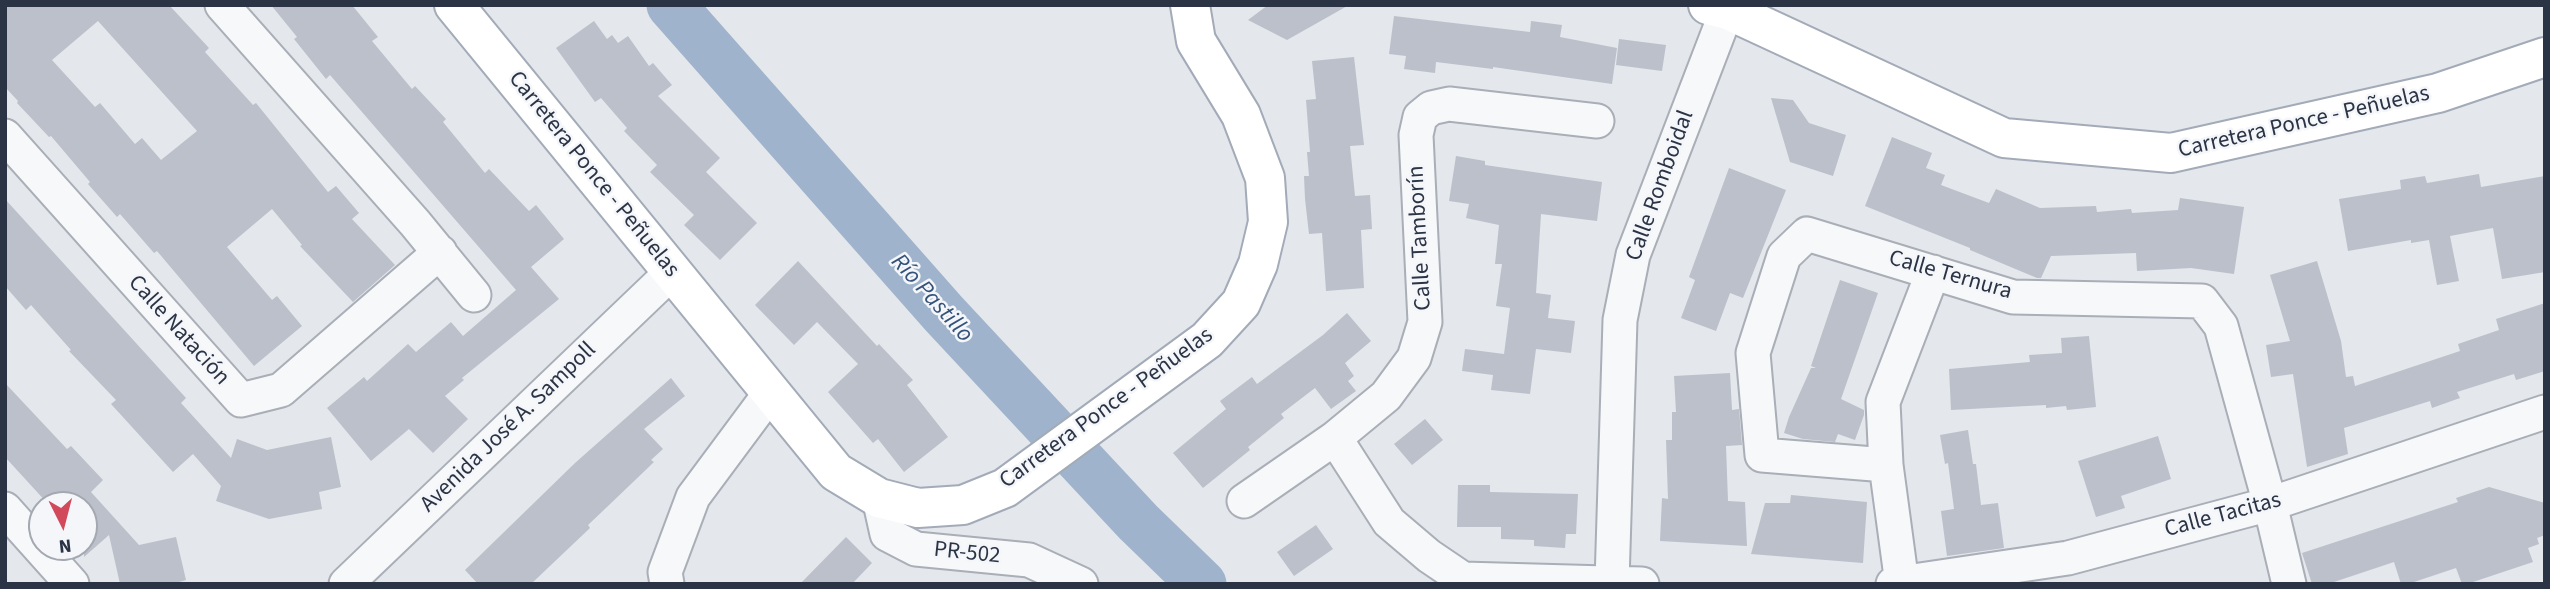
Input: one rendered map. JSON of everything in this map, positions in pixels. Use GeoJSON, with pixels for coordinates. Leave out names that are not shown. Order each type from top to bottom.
{"type":"FeatureCollection","features":[{"type":"Feature","properties":{"kind":"main road","name":"Carretera Ponce - Peñuelas"},"geometry":{"type":"LineString","coordinates":[[454,5],[836,472],[879,498],[918,508],[962,505],[1005,488],[1207,340],[1241,303],[1258,264],[1266,233],[1268,222],[1265,178],[1241,115],[1196,41],[1191,5]]}},
{"type":"Feature","properties":{"kind":"main road","name":"Carretera Ponce - Peñuelas"},"geometry":{"type":"LineString","coordinates":[[1722,7],[2004,138],[2171,153],[2438,93],[2545,57]]}},
{"type":"Feature","properties":{"kind":"street"},"geometry":{"type":"LineString","coordinates":[[222,5],[440,252],[474,295]]}},
{"type":"Feature","properties":{"kind":"street","name":"Calle Romboidal"},"geometry":{"type":"LineString","coordinates":[[1627,583],[1620,320],[1633,255],[1722,7]]}},
{"type":"Feature","properties":{"kind":"street","name":"Calle Tamborín"},"geometry":{"type":"LineString","coordinates":[[1244,500],[1335,439],[1386,396],[1414,358],[1425,322],[1416,135],[1420,117],[1431,108],[1449,104],[1597,121]]}},
{"type":"Feature","properties":{"kind":"street","name":"Calle Natación"},"geometry":{"type":"LineString","coordinates":[[5,136],[241,400],[281,390],[440,252]]}},
{"type":"Feature","properties":{"kind":"street","name":"Calle Ternura"},"geometry":{"type":"LineString","coordinates":[[1886,465],[1762,455],[1753,352],[1784,256],[1807,234],[2013,297],[2202,301],[2221,326],[2289,584]]}},
{"type":"Feature","properties":{"kind":"street","name":"Avenida José A. Sampoll"},"geometry":{"type":"LineString","coordinates":[[346,584],[673,271]]}},
{"type":"Feature","properties":{"kind":"street"},"geometry":{"type":"LineString","coordinates":[[1902,583],[1886,465],[1883,402],[1933,272]]}},
{"type":"Feature","properties":{"kind":"street"},"geometry":{"type":"LineString","coordinates":[[667,584],[665,572],[692,497],[772,392]]}},
{"type":"Feature","properties":{"kind":"street","name":"Calle Tacitas"},"geometry":{"type":"LineString","coordinates":[[1893,584],[2068,558],[2270,504],[2545,412]]}},
{"type":"Feature","properties":{"kind":"street"},"geometry":{"type":"LineString","coordinates":[[1335,439],[1389,522],[1429,556],[1463,579],[1627,583]]}},
{"type":"Feature","properties":{"kind":"street","name":"PR-502"},"geometry":{"type":"LineString","coordinates":[[879,498],[887,534],[916,549],[1029,560],[1081,584]]}},
{"type":"Feature","properties":{"kind":"street"},"geometry":{"type":"LineString","coordinates":[[5,509],[72,584]]}},
{"type":"Feature","properties":{"kind":"building"},"geometry":{"type":"Polygon","coordinates":[[[5,5],[169,5],[209,48],[205,52],[253,105],[256,103],[328,192],[336,186],[359,213],[352,219],[395,265],[353,302],[300,246],[302,245],[272,209],[227,247],[272,300],[277,296],[302,326],[254,366],[157,251],[154,253],[120,214],[117,217],[51,136],[49,137],[17,103],[5,87],[5,5]],[[98,21],[52,60],[95,107],[100,103],[135,144],[142,138],[161,160],[197,131],[98,21]]]}},
{"type":"Feature","properties":{"kind":"building"},"geometry":{"type":"Polygon","coordinates":[[[271,5],[352,5],[378,37],[372,41],[412,89],[415,86],[446,119],[443,122],[485,173],[489,169],[529,211],[536,205],[564,239],[531,267],[559,299],[462,378],[464,380],[445,396],[468,419],[433,453],[409,429],[371,461],[327,408],[364,377],[367,381],[408,344],[416,352],[451,322],[463,336],[516,290],[330,75],[326,79],[271,5]]]}},
{"type":"Feature","properties":{"kind":"building"},"geometry":{"type":"Polygon","coordinates":[[[1268,5],[1349,5],[1287,40],[1248,20],[1268,5]]]}},
{"type":"Feature","properties":{"kind":"building"},"geometry":{"type":"Polygon","coordinates":[[[1394,16],[1530,32],[1531,21],[1562,25],[1560,37],[1617,48],[1612,84],[1493,67],[1436,62],[1435,73],[1404,69],[1406,56],[1389,54],[1394,16]]]}},
{"type":"Feature","properties":{"kind":"building"},"geometry":{"type":"Polygon","coordinates":[[[594,21],[607,39],[612,35],[618,43],[628,36],[649,66],[653,63],[672,85],[658,96],[720,158],[706,172],[757,223],[720,260],[684,225],[694,215],[650,172],[657,165],[624,131],[627,128],[601,98],[595,102],[556,48],[594,21]]]}},
{"type":"Feature","properties":{"kind":"building"},"geometry":{"type":"Polygon","coordinates":[[[1619,39],[1666,45],[1662,71],[1616,65],[1619,39]]]}},
{"type":"Feature","properties":{"kind":"building"},"geometry":{"type":"Polygon","coordinates":[[[1354,57],[1364,145],[1350,146],[1355,196],[1370,195],[1372,229],[1361,230],[1364,288],[1326,291],[1322,233],[1309,234],[1305,199],[1304,176],[1309,176],[1307,152],[1310,152],[1306,100],[1316,99],[1312,61],[1354,57]]]}},
{"type":"Feature","properties":{"kind":"building"},"geometry":{"type":"Polygon","coordinates":[[[1771,98],[1793,100],[1809,123],[1846,135],[1833,176],[1790,162],[1771,98]]]}},
{"type":"Feature","properties":{"kind":"building"},"geometry":{"type":"Polygon","coordinates":[[[1892,137],[1932,153],[1926,168],[1945,175],[1941,185],[1989,203],[1996,189],[2040,208],[2096,206],[2097,212],[2131,209],[2132,213],[2178,210],[2180,198],[2244,207],[2234,274],[2191,268],[2137,271],[2136,253],[2051,256],[2041,278],[2037,278],[1865,206],[1892,137]]]}},
{"type":"Feature","properties":{"kind":"building"},"geometry":{"type":"Polygon","coordinates":[[[1456,156],[1485,161],[1485,165],[1602,182],[1597,221],[1541,214],[1536,293],[1551,295],[1548,318],[1575,321],[1571,353],[1536,349],[1530,394],[1491,390],[1493,375],[1462,371],[1465,349],[1504,354],[1510,308],[1496,306],[1502,264],[1495,264],[1499,225],[1466,218],[1469,204],[1449,201],[1456,156]]]}},
{"type":"Feature","properties":{"kind":"building"},"geometry":{"type":"Polygon","coordinates":[[[1729,168],[1786,190],[1743,298],[1730,293],[1716,331],[1681,318],[1695,280],[1689,277],[1729,168]]]}},
{"type":"Feature","properties":{"kind":"building"},"geometry":{"type":"Polygon","coordinates":[[[2479,174],[2481,187],[2545,176],[2545,272],[2502,279],[2493,228],[2450,236],[2459,281],[2437,285],[2429,240],[2411,243],[2411,240],[2348,251],[2339,199],[2401,189],[2400,180],[2425,176],[2427,183],[2479,174]]]}},
{"type":"Feature","properties":{"kind":"building"},"geometry":{"type":"Polygon","coordinates":[[[5,199],[186,398],[181,403],[231,458],[237,439],[267,450],[331,437],[341,487],[319,492],[322,509],[269,519],[216,501],[221,486],[193,454],[173,472],[111,404],[116,400],[69,351],[71,350],[31,305],[26,310],[5,286],[5,199]]]}},
{"type":"Feature","properties":{"kind":"building"},"geometry":{"type":"Polygon","coordinates":[[[798,261],[877,346],[879,344],[913,380],[907,385],[948,437],[904,472],[878,439],[873,443],[828,392],[858,364],[817,322],[794,345],[755,305],[798,261]]]}},
{"type":"Feature","properties":{"kind":"building"},"geometry":{"type":"Polygon","coordinates":[[[2317,261],[2341,341],[2346,377],[2353,376],[2355,386],[2460,351],[2458,344],[2499,330],[2496,319],[2545,303],[2545,371],[2516,380],[2514,374],[2457,392],[2460,398],[2432,408],[2430,401],[2344,428],[2348,454],[2307,467],[2293,374],[2271,377],[2266,345],[2290,341],[2270,275],[2317,261]]]}},
{"type":"Feature","properties":{"kind":"building"},"geometry":{"type":"Polygon","coordinates":[[[1840,280],[1878,293],[1841,399],[1864,410],[1864,415],[1855,440],[1838,434],[1835,442],[1803,439],[1784,433],[1811,368],[1816,368],[1811,366],[1840,280]]]}},
{"type":"Feature","properties":{"kind":"building"},"geometry":{"type":"Polygon","coordinates":[[[1347,313],[1371,341],[1345,363],[1354,376],[1348,381],[1356,391],[1331,409],[1315,388],[1281,414],[1284,418],[1203,488],[1173,453],[1226,409],[1220,401],[1252,377],[1257,384],[1323,335],[1347,313]]]}},
{"type":"Feature","properties":{"kind":"building"},"geometry":{"type":"Polygon","coordinates":[[[2089,336],[2096,407],[2067,410],[2066,406],[2046,408],[2046,405],[1951,410],[1949,369],[2030,362],[2029,355],[2062,353],[2061,338],[2089,336]]]}},
{"type":"Feature","properties":{"kind":"building"},"geometry":{"type":"Polygon","coordinates":[[[1730,373],[1732,410],[1739,409],[1742,445],[1726,446],[1728,501],[1745,502],[1747,546],[1660,541],[1662,498],[1668,499],[1666,440],[1672,440],[1672,412],[1676,412],[1674,376],[1730,373]]]}},
{"type":"Feature","properties":{"kind":"building"},"geometry":{"type":"Polygon","coordinates":[[[671,378],[685,396],[644,429],[663,449],[651,460],[654,462],[531,584],[478,584],[465,570],[575,463],[671,378]]]}},
{"type":"Feature","properties":{"kind":"building"},"geometry":{"type":"Polygon","coordinates":[[[5,383],[67,449],[71,446],[103,480],[92,491],[36,491],[5,457],[5,383]]]}},
{"type":"Feature","properties":{"kind":"building"},"geometry":{"type":"Polygon","coordinates":[[[1425,419],[1443,440],[1412,465],[1394,444],[1425,419]]]}},
{"type":"Feature","properties":{"kind":"building"},"geometry":{"type":"Polygon","coordinates":[[[1968,430],[1981,505],[1998,503],[2004,548],[1947,556],[1941,511],[1954,509],[1948,463],[1945,464],[1940,435],[1968,430]]]}},
{"type":"Feature","properties":{"kind":"building"},"geometry":{"type":"Polygon","coordinates":[[[2158,436],[2171,479],[2121,496],[2125,508],[2096,517],[2078,461],[2158,436]]]}},
{"type":"Feature","properties":{"kind":"building"},"geometry":{"type":"Polygon","coordinates":[[[1458,485],[1490,485],[1490,492],[1578,494],[1576,534],[1566,534],[1565,548],[1534,546],[1534,540],[1501,539],[1501,527],[1457,527],[1458,485]]]}},
{"type":"Feature","properties":{"kind":"building"},"geometry":{"type":"Polygon","coordinates":[[[2489,487],[2545,503],[2545,535],[2537,538],[2539,544],[2528,548],[2533,562],[2467,584],[2462,584],[2456,568],[2401,584],[2394,562],[2328,584],[2312,584],[2302,553],[2458,502],[2456,498],[2489,487]]]}},
{"type":"Feature","properties":{"kind":"building"},"geometry":{"type":"Polygon","coordinates":[[[1791,495],[1867,502],[1863,563],[1751,554],[1765,503],[1790,503],[1791,495]]]}},
{"type":"Feature","properties":{"kind":"building"},"geometry":{"type":"Polygon","coordinates":[[[98,500],[139,545],[176,537],[186,580],[172,584],[120,584],[109,535],[98,545],[98,500]]]}},
{"type":"Feature","properties":{"kind":"building"},"geometry":{"type":"Polygon","coordinates":[[[1316,525],[1333,549],[1294,576],[1277,552],[1316,525]]]}},
{"type":"Feature","properties":{"kind":"building"},"geometry":{"type":"Polygon","coordinates":[[[846,537],[872,563],[852,584],[800,584],[846,537]]]}},
{"type":"Feature","properties":{"kind":"waterway","name":"Río Pastillo"},"geometry":{"type":"LineString","coordinates":[[671,5],[944,314],[1138,522],[1202,584]]}}]}
